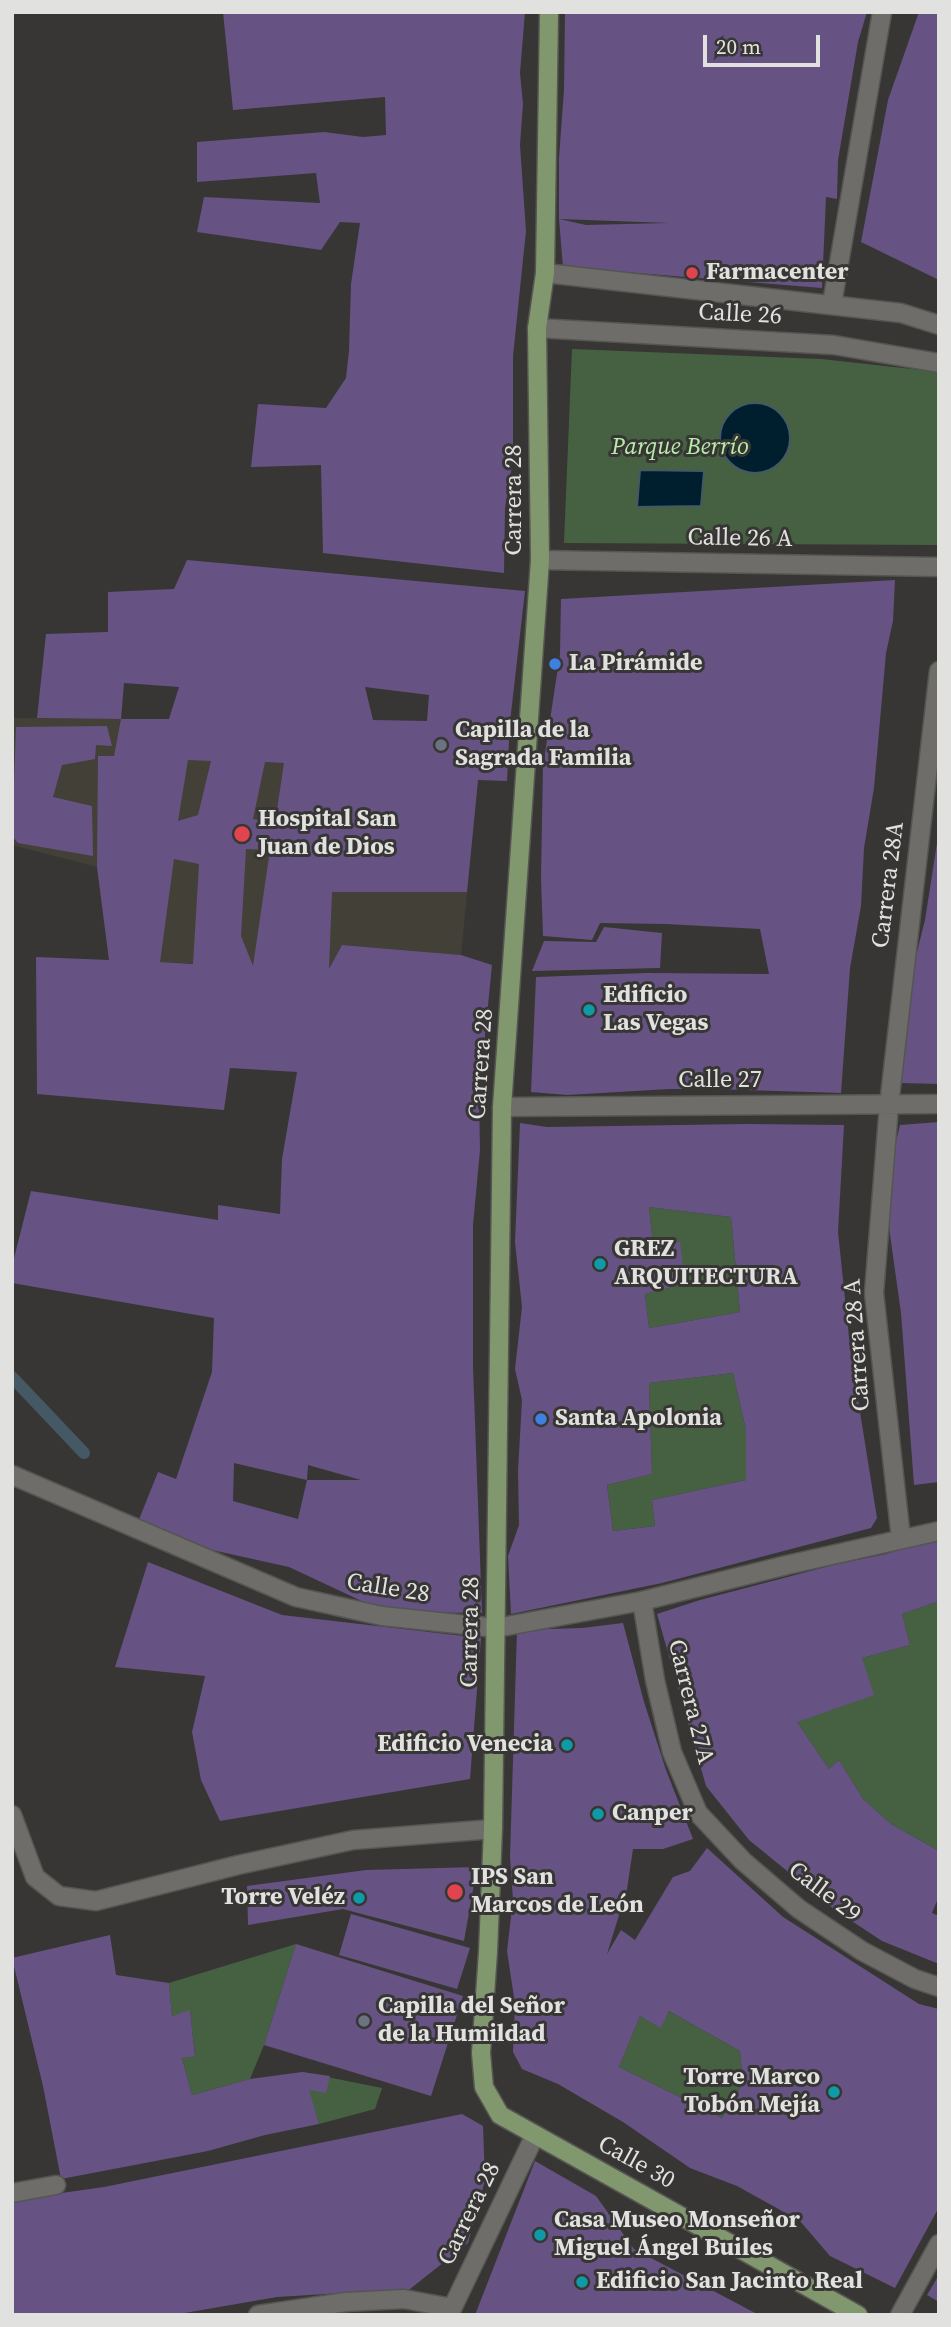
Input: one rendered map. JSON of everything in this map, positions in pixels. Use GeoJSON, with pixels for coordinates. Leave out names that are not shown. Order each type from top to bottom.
{"type":"FeatureCollection","features":[{"type":"Feature","properties":{"kind":"main road","name":"Carrera 28"},"geometry":{"type":"LineString","coordinates":[[500,2115],[484,2087],[481,2053],[492,1829],[502,1107],[540,560],[537,328],[545,273],[550,12]]}},
{"type":"Feature","properties":{"kind":"main road","name":"Calle 30"},"geometry":{"type":"LineString","coordinates":[[500,2115],[858,2315]]}},
{"type":"Feature","properties":{"kind":"street"},"geometry":{"type":"LineString","coordinates":[[832,304],[882,12]]}},
{"type":"Feature","properties":{"kind":"street","name":"Calle 26"},"geometry":{"type":"LineString","coordinates":[[545,273],[901,313],[939,325]]}},
{"type":"Feature","properties":{"kind":"street","name":"Calle 26"},"geometry":{"type":"LineString","coordinates":[[537,328],[834,345],[939,363]]}},
{"type":"Feature","properties":{"kind":"street","name":"Calle 26 A"},"geometry":{"type":"LineString","coordinates":[[540,560],[939,567]]}},
{"type":"Feature","properties":{"kind":"street","name":"Carrera 28A"},"geometry":{"type":"LineString","coordinates":[[888,1105],[939,671]]}},
{"type":"Feature","properties":{"kind":"street","name":"Calle 27"},"geometry":{"type":"LineString","coordinates":[[502,1107],[939,1104]]}},
{"type":"Feature","properties":{"kind":"street","name":"Carrera 28 A"},"geometry":{"type":"LineString","coordinates":[[888,1105],[874,1293],[901,1539]]}},
{"type":"Feature","properties":{"kind":"street","name":"Calle 28"},"geometry":{"type":"LineString","coordinates":[[12,1475],[296,1597],[382,1616],[496,1628],[642,1601],[939,1531]]}},
{"type":"Feature","properties":{"kind":"street","name":"Carrera 27A"},"geometry":{"type":"LineString","coordinates":[[642,1601],[672,1752],[698,1813]]}},
{"type":"Feature","properties":{"kind":"street","name":"Calle 29"},"geometry":{"type":"LineString","coordinates":[[698,1813],[743,1861],[799,1909],[862,1951],[915,1979],[939,1987]]}},
{"type":"Feature","properties":{"kind":"street"},"geometry":{"type":"LineString","coordinates":[[12,1815],[34,1877],[59,1896],[96,1901],[238,1865],[353,1840],[492,1829]]}},
{"type":"Feature","properties":{"kind":"street","name":"Carrera 28"},"geometry":{"type":"LineString","coordinates":[[450,2311],[535,2135]]}},
{"type":"Feature","properties":{"kind":"street"},"geometry":{"type":"LineString","coordinates":[[12,2193],[55,2185]]}},
{"type":"Feature","properties":{"kind":"street"},"geometry":{"type":"LineString","coordinates":[[900,2315],[939,2244]]}},
{"type":"Feature","properties":{"kind":"street"},"geometry":{"type":"LineString","coordinates":[[258,2315],[346,2302],[404,2299],[450,2311]]}},
{"type":"Feature","properties":{"kind":"shaded area","name":"Hospital San Juan de Dios"},"geometry":{"type":"Polygon","coordinates":[[[12,718],[169,719],[175,759],[344,765],[478,780],[461,955],[342,945],[329,969],[109,960],[97,867],[12,845],[12,718]]]}},
{"type":"Feature","properties":{"kind":"green space","name":"Parque Berrío"},"geometry":{"type":"Polygon","coordinates":[[[572,349],[821,359],[939,372],[939,545],[564,543],[572,349]]]}},
{"type":"Feature","properties":{"kind":"green space"},"geometry":{"type":"Polygon","coordinates":[[[649,1207],[731,1217],[740,1312],[649,1328],[645,1294],[685,1284],[653,1243],[649,1207]]]}},
{"type":"Feature","properties":{"kind":"green space"},"geometry":{"type":"Polygon","coordinates":[[[733,1373],[746,1430],[746,1480],[652,1500],[655,1526],[613,1531],[607,1485],[652,1474],[649,1383],[733,1373]]]}},
{"type":"Feature","properties":{"kind":"green space"},"geometry":{"type":"Polygon","coordinates":[[[939,1601],[939,1851],[891,1824],[863,1799],[839,1760],[829,1769],[797,1722],[862,1658],[910,1645],[902,1614],[939,1601]]]}},
{"type":"Feature","properties":{"kind":"green space"},"geometry":{"type":"Polygon","coordinates":[[[296,1944],[264,2045],[250,2079],[192,2095],[182,2058],[195,2055],[190,2011],[172,2016],[169,1983],[296,1944]]]}},
{"type":"Feature","properties":{"kind":"green space"},"geometry":{"type":"Polygon","coordinates":[[[669,2011],[740,2051],[743,2083],[722,2118],[619,2067],[640,2016],[661,2027],[669,2011]]]}},
{"type":"Feature","properties":{"kind":"green space"},"geometry":{"type":"Polygon","coordinates":[[[302,2072],[382,2088],[375,2109],[319,2124],[302,2072]]]}},
{"type":"Feature","properties":{"kind":"water"},"geometry":{"type":"Polygon","coordinates":[[[755,403],[780,413],[790,438],[780,463],[755,473],[730,463],[720,438],[730,413],[755,403]]]}},
{"type":"Feature","properties":{"kind":"water"},"geometry":{"type":"Polygon","coordinates":[[[640,470],[704,471],[701,506],[637,507],[640,470]]]}},
{"type":"Feature","properties":{"kind":"building"},"geometry":{"type":"Polygon","coordinates":[[[223,12],[525,12],[520,73],[523,104],[520,145],[526,231],[513,356],[513,459],[505,508],[504,573],[323,553],[321,465],[251,467],[258,404],[326,408],[346,378],[351,284],[360,223],[340,222],[321,250],[197,232],[204,197],[320,203],[316,173],[197,182],[197,142],[324,132],[363,137],[386,135],[385,97],[233,110],[223,12]]]}},
{"type":"Feature","properties":{"kind":"building"},"geometry":{"type":"Polygon","coordinates":[[[565,12],[867,12],[858,42],[838,160],[837,199],[826,197],[822,288],[563,267],[559,219],[565,12]],[[559,219],[586,225],[669,223],[559,219]]]}},
{"type":"Feature","properties":{"kind":"building"},"geometry":{"type":"Polygon","coordinates":[[[919,12],[939,12],[939,280],[861,242],[888,100],[919,12]]]}},
{"type":"Feature","properties":{"kind":"building"},"geometry":{"type":"Polygon","coordinates":[[[187,560],[525,591],[510,722],[507,781],[478,780],[467,892],[332,892],[329,969],[342,945],[461,955],[492,965],[479,1096],[480,1150],[473,1225],[473,1367],[482,1613],[385,1612],[289,1567],[212,1550],[138,1522],[158,1472],[176,1479],[212,1372],[214,1318],[12,1283],[12,1266],[31,1191],[218,1220],[218,1205],[280,1214],[282,1159],[297,1072],[230,1068],[224,1110],[37,1094],[36,957],[109,960],[97,867],[98,756],[114,756],[121,719],[37,718],[46,634],[108,632],[108,592],[174,589],[187,560]],[[124,683],[121,719],[169,719],[179,687],[124,683]],[[365,687],[373,720],[427,721],[429,695],[365,687]],[[188,760],[178,821],[198,815],[211,761],[188,760]],[[265,762],[253,819],[275,823],[284,763],[265,762]],[[246,849],[241,936],[253,966],[270,850],[246,849]],[[174,859],[160,962],[193,964],[199,864],[174,859]],[[234,1463],[233,1501],[298,1519],[307,1480],[234,1463]],[[308,1465],[307,1480],[361,1480],[308,1465]]]}},
{"type":"Feature","properties":{"kind":"building"},"geometry":{"type":"Polygon","coordinates":[[[895,580],[893,621],[886,653],[874,788],[864,848],[861,906],[850,968],[841,1093],[713,1089],[567,1095],[531,1092],[536,977],[647,973],[769,974],[760,929],[600,923],[592,940],[543,936],[543,766],[560,654],[561,599],[895,580]]]}},
{"type":"Feature","properties":{"kind":"building"},"geometry":{"type":"Polygon","coordinates":[[[107,726],[112,746],[96,745],[95,759],[62,765],[53,797],[92,806],[93,856],[18,843],[12,836],[16,727],[107,726]]]}},
{"type":"Feature","properties":{"kind":"building"},"geometry":{"type":"Polygon","coordinates":[[[937,843],[939,1084],[901,1083],[911,976],[925,920],[937,843]]]}},
{"type":"Feature","properties":{"kind":"building"},"geometry":{"type":"Polygon","coordinates":[[[604,927],[662,933],[660,968],[532,971],[544,941],[596,942],[604,927]]]}},
{"type":"Feature","properties":{"kind":"building"},"geometry":{"type":"Polygon","coordinates":[[[939,1122],[939,1482],[914,1485],[901,1313],[886,1206],[886,1183],[900,1125],[939,1122]]]}},
{"type":"Feature","properties":{"kind":"building"},"geometry":{"type":"Polygon","coordinates":[[[520,1123],[547,1127],[844,1125],[838,1232],[851,1356],[877,1518],[871,1528],[662,1583],[511,1614],[508,1556],[519,1525],[518,1471],[522,1400],[515,1369],[522,1307],[515,1242],[520,1123]],[[649,1207],[653,1243],[680,1242],[685,1284],[645,1294],[649,1328],[740,1312],[731,1217],[649,1207]],[[733,1373],[649,1383],[652,1474],[607,1485],[613,1531],[655,1526],[652,1500],[746,1480],[746,1430],[733,1373]]]}},
{"type":"Feature","properties":{"kind":"building"},"geometry":{"type":"Polygon","coordinates":[[[939,1542],[939,1601],[902,1614],[910,1645],[862,1658],[874,1695],[797,1722],[829,1769],[839,1760],[863,1799],[891,1824],[939,1851],[939,1896],[932,1913],[939,1916],[939,1964],[882,1941],[835,1910],[749,1840],[706,1786],[657,1614],[833,1565],[886,1554],[920,1543],[939,1542]]]}},
{"type":"Feature","properties":{"kind":"building"},"geometry":{"type":"Polygon","coordinates":[[[148,1562],[282,1615],[481,1638],[470,1779],[220,1821],[201,1780],[192,1732],[205,1676],[115,1667],[148,1562]]]}},
{"type":"Feature","properties":{"kind":"building"},"geometry":{"type":"Polygon","coordinates":[[[623,1623],[666,1770],[693,1839],[663,1849],[633,1849],[627,1889],[607,1954],[621,1930],[635,1940],[673,1877],[690,1871],[707,1848],[783,1917],[919,2004],[939,2009],[939,2207],[895,2288],[830,2256],[800,2221],[737,2186],[690,2168],[623,2122],[558,2084],[522,2069],[513,2052],[515,2004],[507,1951],[513,1900],[510,1857],[517,1630],[582,1628],[623,1623]],[[669,2011],[661,2028],[640,2016],[619,2067],[722,2118],[743,2083],[740,2051],[669,2011]]]}},
{"type":"Feature","properties":{"kind":"building","name":"Torre Veléz"},"geometry":{"type":"Polygon","coordinates":[[[477,1867],[464,1941],[343,1909],[248,1925],[247,1886],[366,1870],[477,1867]]]}},
{"type":"Feature","properties":{"kind":"building"},"geometry":{"type":"Polygon","coordinates":[[[351,1914],[470,1948],[457,1989],[339,1955],[351,1914]]]}},
{"type":"Feature","properties":{"kind":"building"},"geometry":{"type":"Polygon","coordinates":[[[110,1935],[116,1975],[169,1983],[172,2016],[190,2010],[195,2056],[182,2058],[192,2095],[250,2079],[302,2072],[330,2076],[326,2093],[309,2090],[319,2124],[208,2151],[61,2179],[43,2086],[12,1958],[110,1935]]]}},
{"type":"Feature","properties":{"kind":"building","name":"Capilla del Señor de la Humildad"},"geometry":{"type":"Polygon","coordinates":[[[296,1944],[463,1996],[431,2096],[264,2045],[296,1944]]]}},
{"type":"Feature","properties":{"kind":"building"},"geometry":{"type":"Polygon","coordinates":[[[462,2114],[483,2126],[485,2180],[468,2243],[405,2293],[277,2297],[173,2315],[12,2315],[12,2200],[104,2187],[462,2114]]]}},
{"type":"Feature","properties":{"kind":"building"},"geometry":{"type":"Polygon","coordinates":[[[535,2161],[596,2196],[634,2249],[759,2315],[475,2315],[535,2161]]]}},
{"type":"Feature","properties":{"kind":"building"},"geometry":{"type":"Polygon","coordinates":[[[939,2275],[939,2302],[927,2295],[939,2275]]]}},
{"type":"Feature","properties":{"kind":"waterway"},"geometry":{"type":"LineString","coordinates":[[12,1377],[84,1453]]}},
{"type":"Feature","properties":{"kind":"place","name":"Farmacenter"},"geometry":{"type":"Point","coordinates":[692,273]}},
{"type":"Feature","properties":{"kind":"place","name":"La Pirámide"},"geometry":{"type":"Point","coordinates":[555,664]}},
{"type":"Feature","properties":{"kind":"place","name":"Capilla de la Sagrada Familia"},"geometry":{"type":"Point","coordinates":[441,745]}},
{"type":"Feature","properties":{"kind":"place","name":"Hospital San Juan de Dios"},"geometry":{"type":"Point","coordinates":[242,834]}},
{"type":"Feature","properties":{"kind":"place","name":"Edificio Las Vegas"},"geometry":{"type":"Point","coordinates":[589,1010]}},
{"type":"Feature","properties":{"kind":"place","name":"GREZ ARQUITECTURA"},"geometry":{"type":"Point","coordinates":[600,1264]}},
{"type":"Feature","properties":{"kind":"place","name":"Santa Apolonia"},"geometry":{"type":"Point","coordinates":[541,1419]}},
{"type":"Feature","properties":{"kind":"place","name":"Edificio Venecia"},"geometry":{"type":"Point","coordinates":[567,1745]}},
{"type":"Feature","properties":{"kind":"place","name":"Canper"},"geometry":{"type":"Point","coordinates":[598,1814]}},
{"type":"Feature","properties":{"kind":"place","name":"IPS San Marcos de León"},"geometry":{"type":"Point","coordinates":[455,1892]}},
{"type":"Feature","properties":{"kind":"place","name":"Torre Veléz"},"geometry":{"type":"Point","coordinates":[359,1898]}},
{"type":"Feature","properties":{"kind":"place","name":"Capilla del Señor de la Humildad"},"geometry":{"type":"Point","coordinates":[364,2021]}},
{"type":"Feature","properties":{"kind":"place","name":"Torre Marco Tobón Mejía"},"geometry":{"type":"Point","coordinates":[834,2092]}},
{"type":"Feature","properties":{"kind":"place","name":"Casa Museo Monseñor Miguel Ángel Builes"},"geometry":{"type":"Point","coordinates":[540,2235]}},
{"type":"Feature","properties":{"kind":"place","name":"Edificio San Jacinto Real"},"geometry":{"type":"Point","coordinates":[582,2282]}}]}
